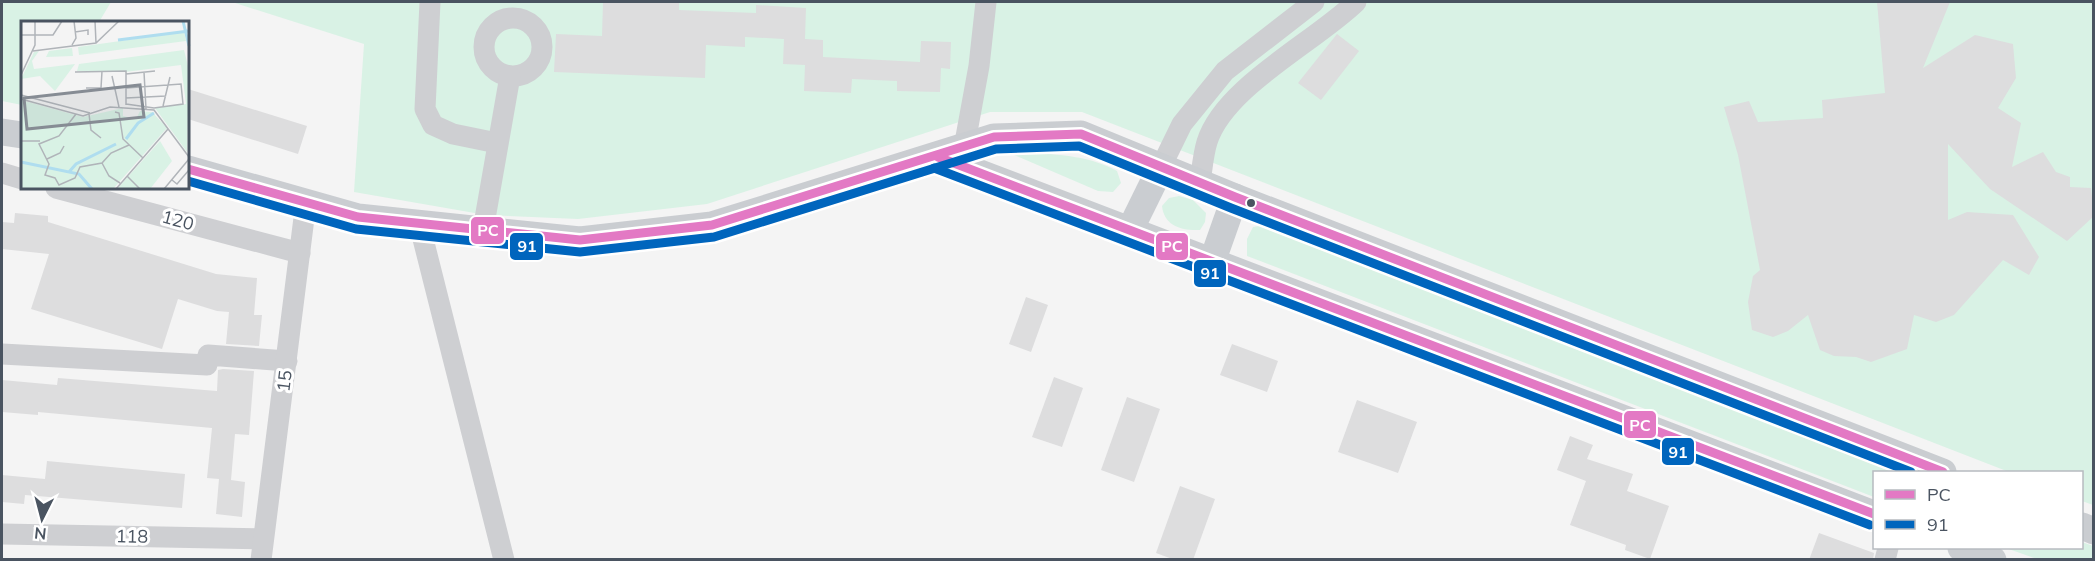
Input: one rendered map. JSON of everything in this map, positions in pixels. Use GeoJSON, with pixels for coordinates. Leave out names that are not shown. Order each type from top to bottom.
{"type":"FeatureCollection","features":[{"type":"Feature","properties":{"kind":"main road"},"geometry":{"type":"LineString","coordinates":[[2,132],[21,135]]}},
{"type":"Feature","properties":{"kind":"main road"},"geometry":{"type":"LineString","coordinates":[[189,169],[358,217],[580,240],[712,225],[939,157],[994,137],[1081,134],[1235,197],[1940,471]]}},
{"type":"Feature","properties":{"kind":"main road"},"geometry":{"type":"LineString","coordinates":[[939,157],[1873,513]]}},
{"type":"Feature","properties":{"kind":"main road"},"geometry":{"type":"LineString","coordinates":[[1130,230],[1161,167]]}},
{"type":"Feature","properties":{"kind":"main road"},"geometry":{"type":"LineString","coordinates":[[1212,262],[1235,197]]}},
{"type":"Feature","properties":{"kind":"main road"},"geometry":{"type":"LineString","coordinates":[[1964,549],[1993,560]]}},
{"type":"Feature","properties":{"kind":"street"},"geometry":{"type":"LineString","coordinates":[[430,2],[425,109],[433,125],[472,139],[497,142]]}},
{"type":"Feature","properties":{"kind":"street"},"geometry":{"type":"LineString","coordinates":[[964,148],[979,66],[986,2]]}},
{"type":"Feature","properties":{"kind":"street"},"geometry":{"type":"LineString","coordinates":[[1161,167],[1182,124],[1225,71],[1314,2]]}},
{"type":"Feature","properties":{"kind":"street"},"geometry":{"type":"LineString","coordinates":[[1200,183],[1208,141],[1219,120],[1249,84],[1338,19],[1356,2]]}},
{"type":"Feature","properties":{"kind":"street"},"geometry":{"type":"LineString","coordinates":[[483,230],[510,76]]}},
{"type":"Feature","properties":{"kind":"street"},"geometry":{"type":"LineString","coordinates":[[2,173],[21,179]]}},
{"type":"Feature","properties":{"kind":"street","name":"120"},"geometry":{"type":"LineString","coordinates":[[60,189],[300,253]]}},
{"type":"Feature","properties":{"kind":"street","name":"15"},"geometry":{"type":"LineString","coordinates":[[262,549],[306,202]]}},
{"type":"Feature","properties":{"kind":"street"},"geometry":{"type":"LineString","coordinates":[[419,223],[504,560]]}},
{"type":"Feature","properties":{"kind":"street"},"geometry":{"type":"LineString","coordinates":[[2,354],[207,365],[208,355],[286,361]]}},
{"type":"Feature","properties":{"kind":"street","name":"118"},"geometry":{"type":"LineString","coordinates":[[2,534],[262,549]]}},
{"type":"Feature","properties":{"kind":"green space"},"geometry":{"type":"Polygon","coordinates":[[[2,2],[111,2],[100,21],[21,21],[21,105],[2,101],[2,2]]]}},
{"type":"Feature","properties":{"kind":"green space"},"geometry":{"type":"Polygon","coordinates":[[[232,2],[2093,2],[2093,505],[2083,501],[2083,471],[2006,471],[1082,112],[990,112],[707,204],[578,219],[486,215],[354,192],[364,44],[232,2]]]}},
{"type":"Feature","properties":{"kind":"green space"},"geometry":{"type":"Polygon","coordinates":[[[1032,153],[1076,157],[1097,162],[1117,171],[1121,183],[1113,192],[1098,191],[1014,155],[1032,153]]]}},
{"type":"Feature","properties":{"kind":"green space"},"geometry":{"type":"Polygon","coordinates":[[[1179,196],[1193,200],[1206,213],[1205,222],[1200,230],[1175,226],[1166,218],[1162,206],[1169,198],[1179,196]]]}},
{"type":"Feature","properties":{"kind":"green space"},"geometry":{"type":"Polygon","coordinates":[[[1271,224],[1901,471],[1873,471],[1873,497],[1247,256],[1247,239],[1253,227],[1271,224]]]}},
{"type":"Feature","properties":{"kind":"green space"},"geometry":{"type":"Polygon","coordinates":[[[2083,542],[2093,546],[2093,559],[2037,559],[2009,549],[2083,549],[2083,542]]]}},
{"type":"Feature","properties":{"kind":"building"},"geometry":{"type":"Polygon","coordinates":[[[603,2],[679,2],[679,10],[756,13],[756,5],[806,8],[805,39],[823,40],[823,57],[920,62],[921,41],[951,42],[950,69],[941,68],[940,92],[897,91],[897,81],[852,79],[851,93],[804,91],[805,65],[783,64],[784,39],[745,37],[745,47],[706,45],[705,78],[554,72],[556,34],[602,36],[603,2]]]}},
{"type":"Feature","properties":{"kind":"building"},"geometry":{"type":"Polygon","coordinates":[[[1877,2],[1950,2],[1923,68],[1975,35],[2013,44],[2016,78],[1998,108],[2021,123],[2012,167],[2043,152],[2056,172],[2070,177],[2070,187],[2091,188],[2094,216],[2067,241],[1990,189],[1948,144],[1948,220],[1967,212],[2013,215],[2039,257],[2029,275],[2003,260],[1954,315],[1936,322],[1914,315],[1907,349],[1871,362],[1856,357],[1834,356],[1820,350],[1808,315],[1788,331],[1773,337],[1752,330],[1748,302],[1753,276],[1760,270],[1738,155],[1724,107],[1749,101],[1758,122],[1823,118],[1822,100],[1885,93],[1877,2]]]}},
{"type":"Feature","properties":{"kind":"building"},"geometry":{"type":"Polygon","coordinates":[[[1337,34],[1359,51],[1321,100],[1298,83],[1337,34]]]}},
{"type":"Feature","properties":{"kind":"building"},"geometry":{"type":"Polygon","coordinates":[[[189,89],[307,126],[298,154],[189,119],[189,89]]]}},
{"type":"Feature","properties":{"kind":"building"},"geometry":{"type":"Polygon","coordinates":[[[15,213],[48,216],[48,222],[216,274],[257,278],[254,315],[262,315],[259,346],[226,344],[229,312],[217,311],[178,299],[162,349],[31,309],[49,254],[2,249],[2,222],[14,223],[15,213]]]}},
{"type":"Feature","properties":{"kind":"building"},"geometry":{"type":"Polygon","coordinates":[[[1026,297],[1048,305],[1031,352],[1009,344],[1026,297]]]}},
{"type":"Feature","properties":{"kind":"building"},"geometry":{"type":"Polygon","coordinates":[[[1232,344],[1278,361],[1267,392],[1220,375],[1232,344]]]}},
{"type":"Feature","properties":{"kind":"building"},"geometry":{"type":"Polygon","coordinates":[[[218,370],[254,371],[249,435],[235,434],[231,480],[245,482],[242,517],[216,514],[219,479],[207,478],[212,428],[38,412],[38,415],[2,412],[2,380],[57,385],[58,378],[217,391],[218,370]]]}},
{"type":"Feature","properties":{"kind":"building"},"geometry":{"type":"Polygon","coordinates":[[[1054,377],[1083,388],[1062,447],[1032,437],[1054,377]]]}},
{"type":"Feature","properties":{"kind":"building"},"geometry":{"type":"Polygon","coordinates":[[[1127,397],[1160,409],[1134,482],[1101,470],[1127,397]]]}},
{"type":"Feature","properties":{"kind":"building"},"geometry":{"type":"Polygon","coordinates":[[[1357,400],[1417,422],[1398,473],[1338,452],[1357,400]]]}},
{"type":"Feature","properties":{"kind":"building"},"geometry":{"type":"Polygon","coordinates":[[[1570,436],[1593,445],[1587,459],[1633,474],[1627,491],[1669,506],[1650,559],[1625,550],[1626,545],[1570,525],[1586,481],[1557,470],[1570,436]]]}},
{"type":"Feature","properties":{"kind":"building"},"geometry":{"type":"Polygon","coordinates":[[[47,461],[185,474],[182,508],[25,495],[24,504],[2,502],[2,475],[45,479],[47,461]]]}},
{"type":"Feature","properties":{"kind":"building"},"geometry":{"type":"Polygon","coordinates":[[[1180,486],[1215,499],[1193,560],[1175,560],[1156,553],[1180,486]]]}},
{"type":"Feature","properties":{"kind":"building"},"geometry":{"type":"Polygon","coordinates":[[[1819,533],[1874,553],[1873,560],[1809,560],[1819,533]]]}},
{"type":"Feature","properties":{"kind":"transit line","name":"PC"},"geometry":{"type":"LineString","coordinates":[[189,169],[358,217],[580,240],[712,225],[994,137],[1081,134],[1235,197],[1940,471]]}},
{"type":"Feature","properties":{"kind":"transit line","name":"91"},"geometry":{"type":"LineString","coordinates":[[189,181],[356,229],[580,252],[714,237],[996,149],[1079,146],[1231,208],[1908,471]]}},
{"type":"Feature","properties":{"kind":"transit line","name":"PC"},"geometry":{"type":"LineString","coordinates":[[938,157],[1873,514]]}},
{"type":"Feature","properties":{"kind":"transit line","name":"91"},"geometry":{"type":"LineString","coordinates":[[934,168],[1870,525]]}}]}
